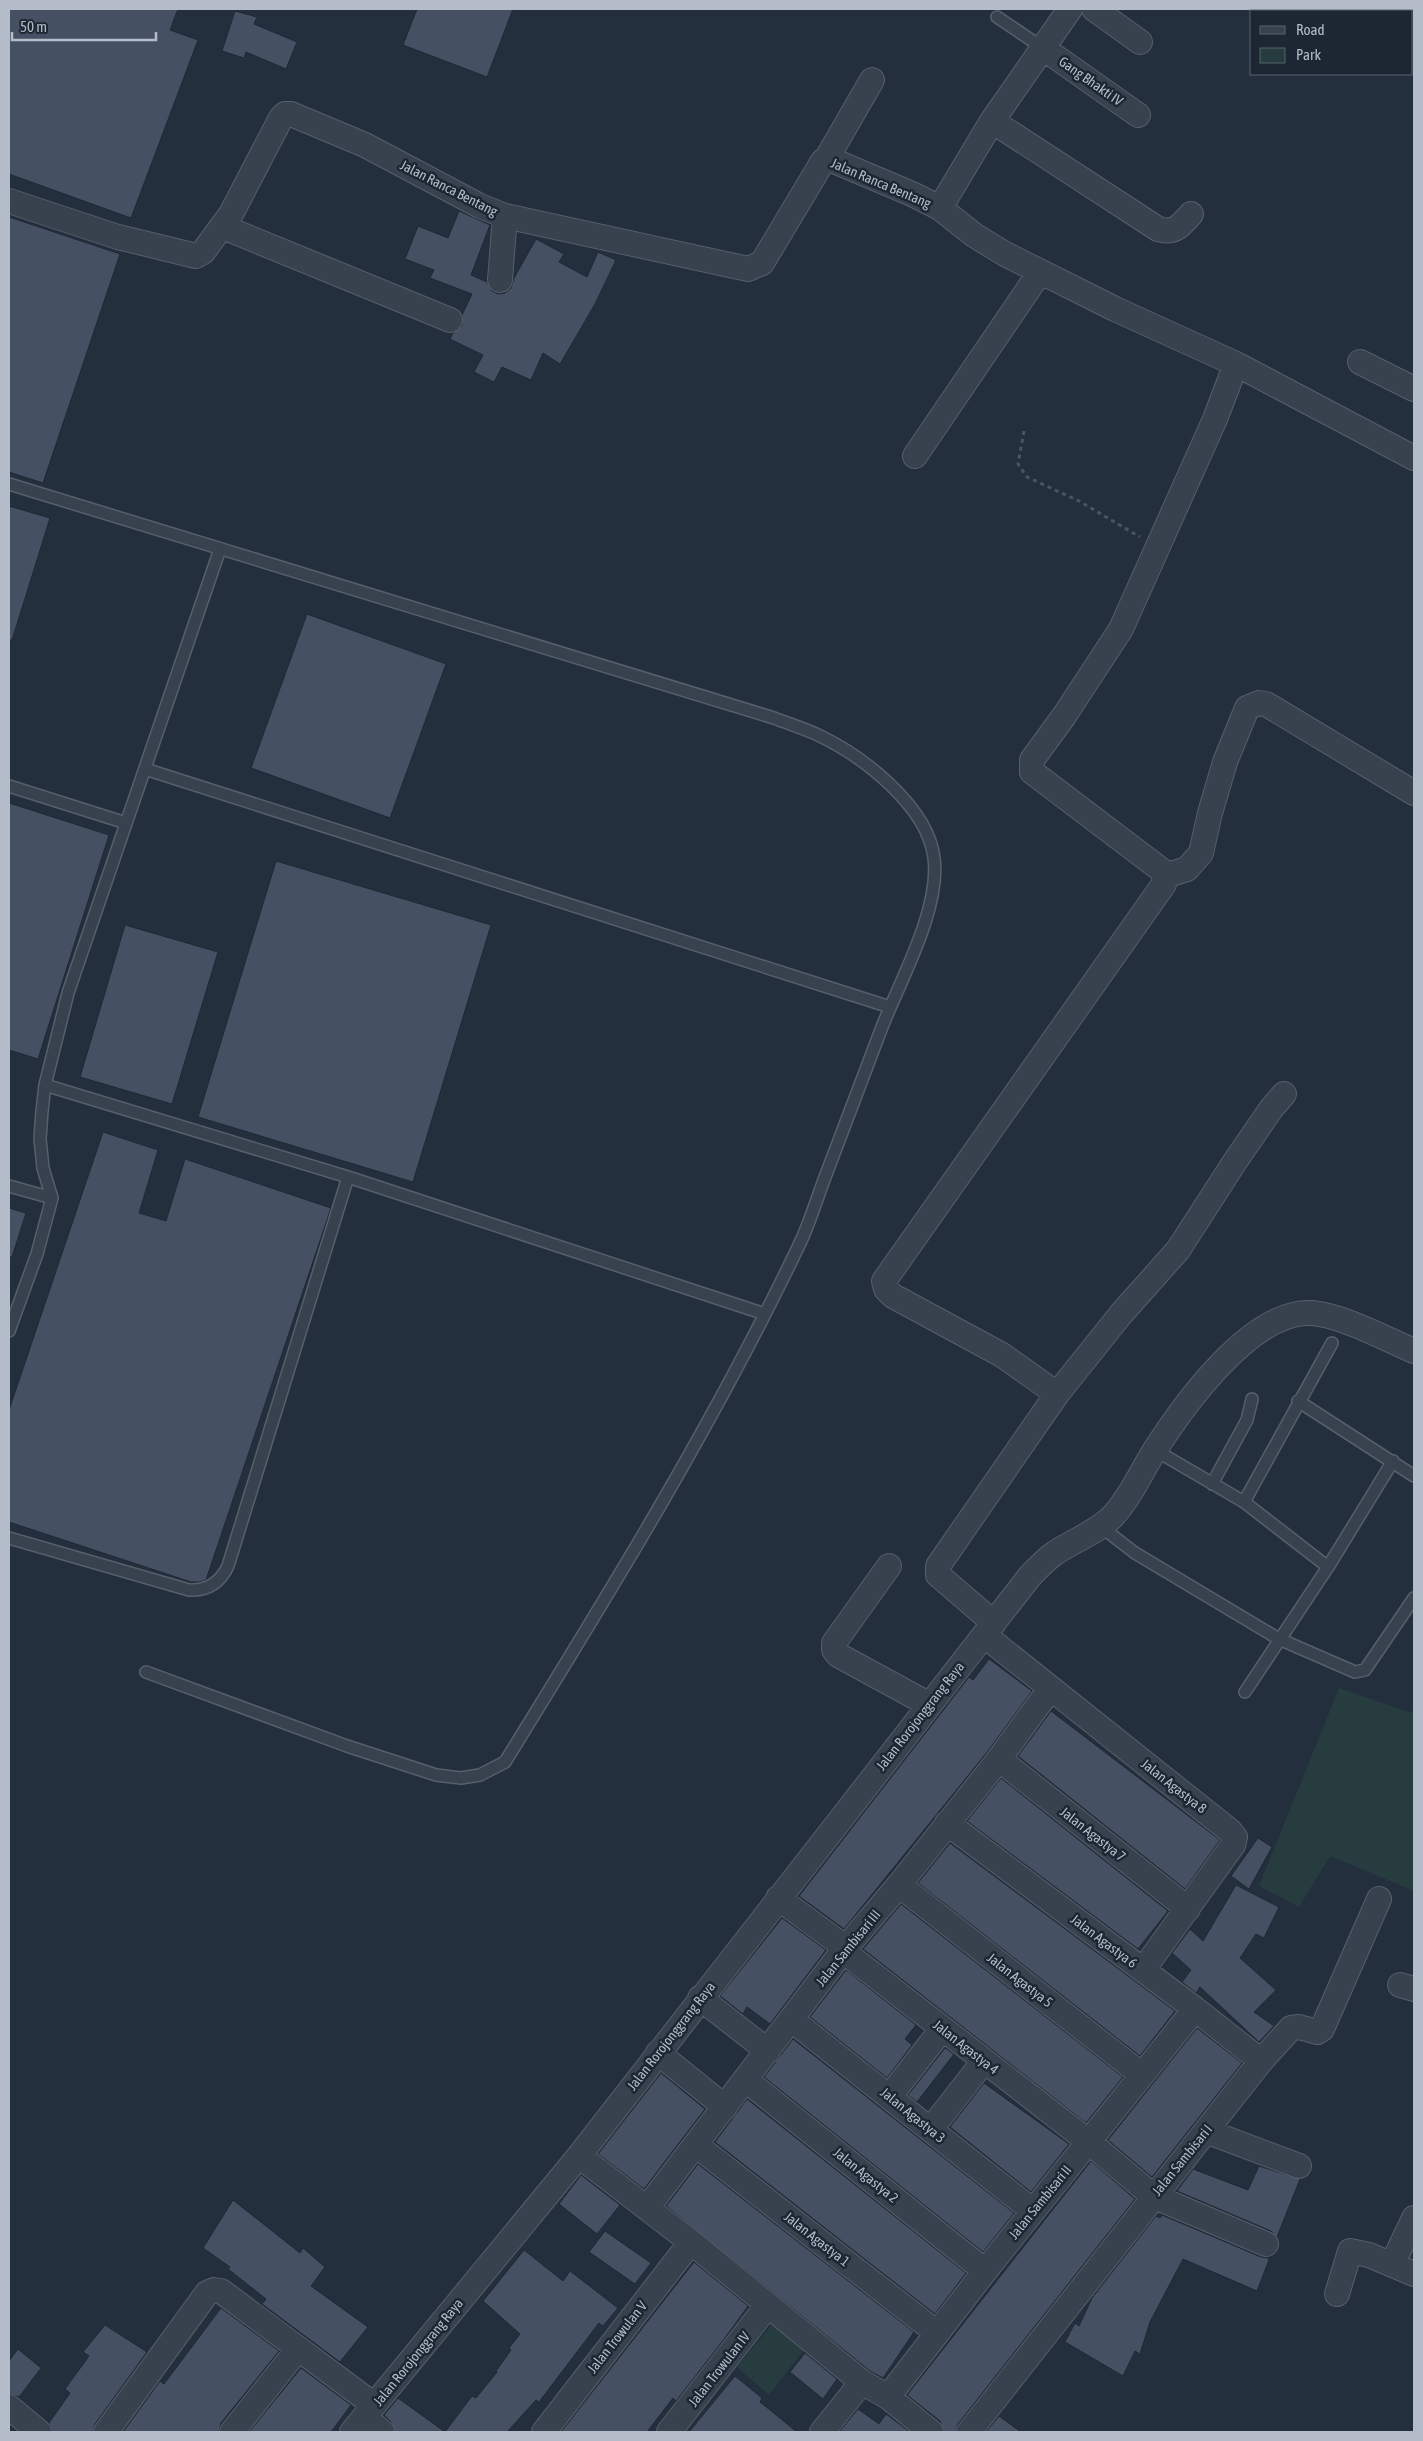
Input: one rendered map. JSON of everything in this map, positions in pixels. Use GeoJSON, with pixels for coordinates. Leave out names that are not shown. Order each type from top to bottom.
{"type":"FeatureCollection","features":[{"type":"Feature","properties":{"kind":"street"},"geometry":{"type":"LineString","coordinates":[[940,208],[992,121],[1070,9]]}},
{"type":"Feature","properties":{"kind":"street"},"geometry":{"type":"LineString","coordinates":[[1094,9],[1140,42]]}},
{"type":"Feature","properties":{"kind":"street","name":"Gang Bhakti IV"},"geometry":{"type":"LineString","coordinates":[[1043,48],[1138,115]]}},
{"type":"Feature","properties":{"kind":"street"},"geometry":{"type":"LineString","coordinates":[[827,158],[872,80]]}},
{"type":"Feature","properties":{"kind":"street","name":"Jalan Ranca Bentang"},"geometry":{"type":"LineString","coordinates":[[9,201],[118,237],[196,256],[203,252],[223,228],[281,118],[285,114],[291,114],[365,144],[480,206],[505,216],[748,269],[762,263],[827,158],[940,208],[974,235],[1040,272],[1236,364],[1414,458]]}},
{"type":"Feature","properties":{"kind":"street"},"geometry":{"type":"LineString","coordinates":[[992,121],[1158,229],[1167,232],[1176,230],[1191,214]]}},
{"type":"Feature","properties":{"kind":"street"},"geometry":{"type":"LineString","coordinates":[[500,280],[505,216]]}},
{"type":"Feature","properties":{"kind":"street"},"geometry":{"type":"LineString","coordinates":[[223,228],[450,320]]}},
{"type":"Feature","properties":{"kind":"street"},"geometry":{"type":"LineString","coordinates":[[915,456],[1040,272]]}},
{"type":"Feature","properties":{"kind":"street"},"geometry":{"type":"LineString","coordinates":[[1360,362],[1414,389]]}},
{"type":"Feature","properties":{"kind":"street"},"geometry":{"type":"LineString","coordinates":[[1058,1394],[1002,1355],[893,1296],[886,1289],[884,1281],[1164,884],[1164,872],[1032,772],[1030,766],[1032,760],[1064,716],[1120,629],[1158,548],[1236,364]]}},
{"type":"Feature","properties":{"kind":"street"},"geometry":{"type":"LineString","coordinates":[[1165,876],[1188,869],[1201,853],[1225,762],[1247,708],[1260,702],[1414,793]]}},
{"type":"Feature","properties":{"kind":"street","name":"Jalan Agastya 8"},"geometry":{"type":"LineString","coordinates":[[1143,1970],[1233,1845],[1235,1837],[1230,1831],[1050,1689],[938,1575],[938,1566],[1058,1394],[1120,1314],[1178,1250],[1234,1163],[1271,1109],[1284,1094]]}},
{"type":"Feature","properties":{"kind":"street","name":"Jalan Rorojonggrang Raya"},"geometry":{"type":"LineString","coordinates":[[363,2418],[578,2156],[928,1704],[1043,1562],[1111,1518],[1123,1503],[1155,1450],[1208,1375],[1250,1338],[1270,1325],[1287,1318],[1310,1313],[1328,1316],[1414,1351]]}},
{"type":"Feature","properties":{"kind":"street"},"geometry":{"type":"LineString","coordinates":[[889,1566],[834,1644],[834,1650],[838,1655],[928,1704]]}},
{"type":"Feature","properties":{"kind":"street","name":"Jalan Sambisari III"},"geometry":{"type":"LineString","coordinates":[[647,2208],[845,1950],[899,1886],[998,1759],[1050,1689]]}},
{"type":"Feature","properties":{"kind":"street","name":"Jalan Agastya 7"},"geometry":{"type":"LineString","coordinates":[[998,1759],[1188,1909]]}},
{"type":"Feature","properties":{"kind":"street","name":"Jalan Agastya 6"},"geometry":{"type":"LineString","coordinates":[[947,1823],[1195,2008],[1261,2062]]}},
{"type":"Feature","properties":{"kind":"street","name":"Jalan Agastya 5"},"geometry":{"type":"LineString","coordinates":[[899,1886],[1142,2075]]}},
{"type":"Feature","properties":{"kind":"street","name":"Jalan Agastya 4"},"geometry":{"type":"LineString","coordinates":[[778,1898],[942,2029],[1089,2142],[1153,2196],[1266,2244]]}},
{"type":"Feature","properties":{"kind":"street","name":"Jalan Sambisari I"},"geometry":{"type":"LineString","coordinates":[[969,2432],[1153,2196],[1261,2062],[1291,2028],[1299,2027],[1311,2032],[1318,2032],[1322,2029],[1379,1900]]}},
{"type":"Feature","properties":{"kind":"street"},"geometry":{"type":"LineString","coordinates":[[700,1998],[768,2051]]}},
{"type":"Feature","properties":{"kind":"street","name":"Jalan Sambisari II"},"geometry":{"type":"LineString","coordinates":[[888,2397],[985,2271],[1195,2008]]}},
{"type":"Feature","properties":{"kind":"street","name":"Jalan Agastya 3"},"geometry":{"type":"LineString","coordinates":[[792,2020],[1033,2211]]}},
{"type":"Feature","properties":{"kind":"street"},"geometry":{"type":"LineString","coordinates":[[890,2096],[942,2029]]}},
{"type":"Feature","properties":{"kind":"street"},"geometry":{"type":"LineString","coordinates":[[658,2054],[725,2107]]}},
{"type":"Feature","properties":{"kind":"street"},"geometry":{"type":"LineString","coordinates":[[931,2129],[984,2061]]}},
{"type":"Feature","properties":{"kind":"street","name":"Jalan Agastya 2"},"geometry":{"type":"LineString","coordinates":[[746,2080],[985,2271]]}},
{"type":"Feature","properties":{"kind":"street"},"geometry":{"type":"LineString","coordinates":[[1206,2131],[1299,2166]]}},
{"type":"Feature","properties":{"kind":"street","name":"Jalan Agastya 1"},"geometry":{"type":"LineString","coordinates":[[696,2145],[937,2333]]}},
{"type":"Feature","properties":{"kind":"street"},"geometry":{"type":"LineString","coordinates":[[578,2156],[691,2242],[862,2382],[888,2397],[931,2432]]}},
{"type":"Feature","properties":{"kind":"street"},"geometry":{"type":"LineString","coordinates":[[1397,2254],[1414,2218]]}},
{"type":"Feature","properties":{"kind":"street","name":"Jalan Trowulan V"},"geometry":{"type":"LineString","coordinates":[[544,2432],[691,2242]]}},
{"type":"Feature","properties":{"kind":"street"},"geometry":{"type":"LineString","coordinates":[[1337,2294],[1350,2251],[1369,2255],[1414,2274]]}},
{"type":"Feature","properties":{"kind":"street"},"geometry":{"type":"LineString","coordinates":[[106,2432],[207,2293],[214,2290],[221,2291],[298,2349],[363,2418],[382,2432]]}},
{"type":"Feature","properties":{"kind":"street","name":"Jalan Trowulan IV"},"geometry":{"type":"LineString","coordinates":[[669,2432],[768,2305]]}},
{"type":"Feature","properties":{"kind":"street"},"geometry":{"type":"LineString","coordinates":[[232,2432],[298,2349]]}},
{"type":"Feature","properties":{"kind":"street"},"geometry":{"type":"LineString","coordinates":[[822,2432],[862,2382]]}},
{"type":"Feature","properties":{"kind":"street"},"geometry":{"type":"LineString","coordinates":[[9,2408],[40,2432]]}},
{"type":"Feature","properties":{"kind":"lane"},"geometry":{"type":"LineString","coordinates":[[997,17],[1043,48]]}},
{"type":"Feature","properties":{"kind":"lane"},"geometry":{"type":"LineString","coordinates":[[9,484],[774,718],[821,736],[865,764],[894,787],[920,817],[934,857],[932,896],[919,937],[890,1007],[802,1237],[765,1314],[688,1459],[505,1762],[480,1776],[461,1778],[436,1775],[347,1746],[146,1672]]}},
{"type":"Feature","properties":{"kind":"lane"},"geometry":{"type":"LineString","coordinates":[[9,1331],[37,1254],[52,1198],[43,1168],[40,1139],[45,1085],[68,993],[220,548]]}},
{"type":"Feature","properties":{"kind":"lane"},"geometry":{"type":"LineString","coordinates":[[145,770],[890,1007]]}},
{"type":"Feature","properties":{"kind":"lane"},"geometry":{"type":"LineString","coordinates":[[9,786],[126,823]]}},
{"type":"Feature","properties":{"kind":"lane"},"geometry":{"type":"LineString","coordinates":[[45,1085],[348,1177],[765,1314]]}},
{"type":"Feature","properties":{"kind":"lane"},"geometry":{"type":"LineString","coordinates":[[9,1538],[188,1590],[201,1590],[220,1579],[228,1566],[348,1177]]}},
{"type":"Feature","properties":{"kind":"lane"},"geometry":{"type":"LineString","coordinates":[[9,1186],[52,1198]]}},
{"type":"Feature","properties":{"kind":"lane"},"geometry":{"type":"LineString","coordinates":[[1244,1502],[1332,1343]]}},
{"type":"Feature","properties":{"kind":"lane"},"geometry":{"type":"LineString","coordinates":[[1212,1484],[1247,1420],[1252,1399]]}},
{"type":"Feature","properties":{"kind":"lane"},"geometry":{"type":"LineString","coordinates":[[1298,1402],[1414,1476]]}},
{"type":"Feature","properties":{"kind":"lane"},"geometry":{"type":"LineString","coordinates":[[1155,1450],[1244,1502],[1328,1567]]}},
{"type":"Feature","properties":{"kind":"lane"},"geometry":{"type":"LineString","coordinates":[[1245,1692],[1328,1567],[1393,1461]]}},
{"type":"Feature","properties":{"kind":"lane"},"geometry":{"type":"LineString","coordinates":[[1100,1526],[1135,1553],[1279,1639],[1355,1672],[1365,1670],[1414,1598]]}},
{"type":"Feature","properties":{"kind":"path"},"geometry":{"type":"LineString","coordinates":[[1024,430],[1018,464],[1027,477],[1080,501],[1158,548]]}},
{"type":"Feature","properties":{"kind":"green space"},"geometry":{"type":"Polygon","coordinates":[[[1339,1688],[1412,1713],[1414,1708],[1414,1891],[1330,1856],[1299,1907],[1259,1886],[1339,1688]]]}},
{"type":"Feature","properties":{"kind":"green space"},"geometry":{"type":"Polygon","coordinates":[[[772,2324],[804,2350],[769,2395],[737,2367],[772,2324]]]}},
{"type":"Feature","properties":{"kind":"building"},"geometry":{"type":"Polygon","coordinates":[[[9,9],[178,9],[170,30],[198,40],[131,218],[9,174],[9,9]]]}},
{"type":"Feature","properties":{"kind":"building"},"geometry":{"type":"Polygon","coordinates":[[[417,9],[513,9],[487,77],[403,45],[417,9]]]}},
{"type":"Feature","properties":{"kind":"building"},"geometry":{"type":"Polygon","coordinates":[[[235,11],[257,17],[254,24],[297,42],[286,69],[246,52],[244,58],[222,51],[235,11]]]}},
{"type":"Feature","properties":{"kind":"building"},"geometry":{"type":"Polygon","coordinates":[[[459,211],[490,225],[471,275],[487,282],[492,291],[498,294],[505,293],[511,288],[514,278],[536,239],[564,254],[559,262],[587,277],[598,252],[616,260],[595,304],[560,364],[543,353],[531,380],[502,367],[494,382],[474,372],[483,355],[450,339],[453,333],[462,326],[462,315],[472,294],[430,278],[434,270],[405,259],[418,226],[448,238],[459,211]]]}},
{"type":"Feature","properties":{"kind":"building"},"geometry":{"type":"Polygon","coordinates":[[[9,217],[120,254],[43,483],[9,472],[9,217]]]}},
{"type":"Feature","properties":{"kind":"building"},"geometry":{"type":"Polygon","coordinates":[[[9,506],[50,518],[12,640],[9,640],[9,506]]]}},
{"type":"Feature","properties":{"kind":"building"},"geometry":{"type":"Polygon","coordinates":[[[307,614],[446,664],[390,818],[251,768],[307,614]]]}},
{"type":"Feature","properties":{"kind":"building"},"geometry":{"type":"Polygon","coordinates":[[[9,803],[109,835],[38,1059],[9,1050],[9,803]]]}},
{"type":"Feature","properties":{"kind":"building"},"geometry":{"type":"Polygon","coordinates":[[[276,861],[491,925],[413,1182],[198,1117],[276,861]]]}},
{"type":"Feature","properties":{"kind":"building"},"geometry":{"type":"Polygon","coordinates":[[[125,925],[218,952],[172,1104],[80,1077],[125,925]]]}},
{"type":"Feature","properties":{"kind":"building"},"geometry":{"type":"Polygon","coordinates":[[[103,1132],[158,1150],[139,1213],[166,1221],[185,1159],[331,1208],[206,1580],[200,1582],[191,1582],[9,1522],[9,1410],[103,1132]]]}},
{"type":"Feature","properties":{"kind":"building"},"geometry":{"type":"Polygon","coordinates":[[[9,1208],[26,1213],[12,1257],[9,1257],[9,1208]]]}},
{"type":"Feature","properties":{"kind":"building"},"geometry":{"type":"Polygon","coordinates":[[[989,1659],[1032,1691],[988,1751],[844,1929],[799,1896],[969,1677],[973,1680],[989,1659]]]}},
{"type":"Feature","properties":{"kind":"building"},"geometry":{"type":"Polygon","coordinates":[[[1051,1711],[1220,1840],[1185,1889],[1018,1756],[1051,1711]]]}},
{"type":"Feature","properties":{"kind":"building"},"geometry":{"type":"Polygon","coordinates":[[[1001,1778],[1168,1911],[1138,1949],[967,1821],[1001,1778]]]}},
{"type":"Feature","properties":{"kind":"building"},"geometry":{"type":"Polygon","coordinates":[[[1258,1838],[1272,1847],[1249,1889],[1231,1876],[1258,1838]]]}},
{"type":"Feature","properties":{"kind":"building"},"geometry":{"type":"Polygon","coordinates":[[[950,1843],[1175,2011],[1140,2056],[918,1883],[950,1843]]]}},
{"type":"Feature","properties":{"kind":"building"},"geometry":{"type":"Polygon","coordinates":[[[1236,1885],[1279,1907],[1264,1938],[1256,1934],[1240,1958],[1276,1990],[1254,2012],[1274,2026],[1259,2042],[1200,1987],[1196,1993],[1182,1982],[1191,1970],[1172,1953],[1190,1929],[1203,1941],[1236,1885]]]}},
{"type":"Feature","properties":{"kind":"building"},"geometry":{"type":"Polygon","coordinates":[[[901,1904],[1123,2077],[1086,2123],[863,1949],[901,1904]]]}},
{"type":"Feature","properties":{"kind":"building"},"geometry":{"type":"Polygon","coordinates":[[[782,1918],[826,1950],[770,2024],[747,2007],[743,2014],[720,1996],[782,1918]]]}},
{"type":"Feature","properties":{"kind":"building"},"geometry":{"type":"Polygon","coordinates":[[[846,1970],[916,2025],[905,2039],[912,2045],[887,2078],[810,2017],[846,1970]]]}},
{"type":"Feature","properties":{"kind":"building"},"geometry":{"type":"Polygon","coordinates":[[[1197,2028],[1242,2063],[1152,2177],[1108,2140],[1197,2028]]]}},
{"type":"Feature","properties":{"kind":"building"},"geometry":{"type":"Polygon","coordinates":[[[793,2039],[1014,2213],[983,2252],[764,2077],[793,2039]]]}},
{"type":"Feature","properties":{"kind":"building"},"geometry":{"type":"Polygon","coordinates":[[[945,2048],[954,2054],[917,2102],[908,2095],[945,2048]]]}},
{"type":"Feature","properties":{"kind":"building"},"geometry":{"type":"Polygon","coordinates":[[[661,2073],[705,2109],[644,2189],[598,2154],[661,2073]]]}},
{"type":"Feature","properties":{"kind":"building"},"geometry":{"type":"Polygon","coordinates":[[[984,2083],[1069,2144],[1031,2192],[950,2127],[984,2083]]]}},
{"type":"Feature","properties":{"kind":"building"},"geometry":{"type":"Polygon","coordinates":[[[747,2099],[966,2273],[935,2314],[715,2142],[747,2099]]]}},
{"type":"Feature","properties":{"kind":"building"},"geometry":{"type":"Polygon","coordinates":[[[1091,2161],[1135,2199],[958,2424],[956,2432],[944,2432],[940,2421],[907,2395],[1091,2161]]]}},
{"type":"Feature","properties":{"kind":"building"},"geometry":{"type":"Polygon","coordinates":[[[698,2164],[914,2332],[883,2378],[870,2371],[666,2206],[698,2164]]]}},
{"type":"Feature","properties":{"kind":"building"},"geometry":{"type":"Polygon","coordinates":[[[1259,2166],[1300,2179],[1277,2237],[1271,2231],[1177,2191],[1193,2169],[1248,2190],[1259,2166]]]}},
{"type":"Feature","properties":{"kind":"building"},"geometry":{"type":"Polygon","coordinates":[[[581,2175],[620,2205],[597,2234],[559,2204],[581,2175]]]}},
{"type":"Feature","properties":{"kind":"building"},"geometry":{"type":"Polygon","coordinates":[[[233,2200],[300,2253],[303,2248],[325,2267],[311,2286],[368,2327],[340,2362],[262,2304],[266,2299],[228,2269],[230,2267],[203,2248],[233,2200]]]}},
{"type":"Feature","properties":{"kind":"building"},"geometry":{"type":"Polygon","coordinates":[[[1162,2215],[1269,2260],[1257,2291],[1183,2259],[1150,2322],[1140,2354],[1135,2351],[1123,2376],[1065,2342],[1075,2323],[1079,2326],[1092,2298],[1156,2216],[1160,2218],[1162,2215]]]}},
{"type":"Feature","properties":{"kind":"building"},"geometry":{"type":"Polygon","coordinates":[[[605,2231],[651,2263],[635,2284],[589,2252],[605,2231]]]}},
{"type":"Feature","properties":{"kind":"building"},"geometry":{"type":"Polygon","coordinates":[[[524,2250],[563,2281],[570,2271],[618,2308],[603,2326],[599,2323],[539,2402],[536,2400],[507,2432],[445,2432],[472,2396],[476,2398],[497,2372],[511,2350],[509,2348],[520,2334],[483,2301],[524,2250]]]}},
{"type":"Feature","properties":{"kind":"building"},"geometry":{"type":"Polygon","coordinates":[[[694,2262],[748,2306],[676,2401],[673,2398],[647,2432],[561,2432],[694,2262]]]}},
{"type":"Feature","properties":{"kind":"building"},"geometry":{"type":"Polygon","coordinates":[[[221,2308],[279,2351],[221,2423],[219,2432],[123,2432],[160,2381],[164,2384],[221,2308]]]}},
{"type":"Feature","properties":{"kind":"building"},"geometry":{"type":"Polygon","coordinates":[[[105,2325],[147,2352],[95,2424],[93,2432],[52,2432],[49,2423],[70,2393],[65,2389],[89,2356],[83,2352],[105,2325]]]}},
{"type":"Feature","properties":{"kind":"building"},"geometry":{"type":"Polygon","coordinates":[[[18,2349],[41,2368],[19,2397],[9,2394],[9,2361],[18,2349]]]}},
{"type":"Feature","properties":{"kind":"building"},"geometry":{"type":"Polygon","coordinates":[[[805,2353],[837,2379],[823,2399],[790,2372],[805,2353]]]}},
{"type":"Feature","properties":{"kind":"building"},"geometry":{"type":"Polygon","coordinates":[[[301,2368],[351,2405],[331,2432],[249,2432],[301,2368]]]}},
{"type":"Feature","properties":{"kind":"building"},"geometry":{"type":"Polygon","coordinates":[[[735,2376],[762,2398],[760,2402],[797,2432],[689,2432],[735,2376]]]}},
{"type":"Feature","properties":{"kind":"building"},"geometry":{"type":"Polygon","coordinates":[[[398,2398],[445,2432],[395,2432],[391,2422],[384,2415],[398,2398]]]}},
{"type":"Feature","properties":{"kind":"building"},"geometry":{"type":"Polygon","coordinates":[[[858,2409],[879,2424],[886,2414],[910,2432],[839,2432],[858,2409]]]}},
{"type":"Feature","properties":{"kind":"building"},"geometry":{"type":"Polygon","coordinates":[[[999,2416],[1021,2432],[986,2432],[999,2416]]]}}]}
